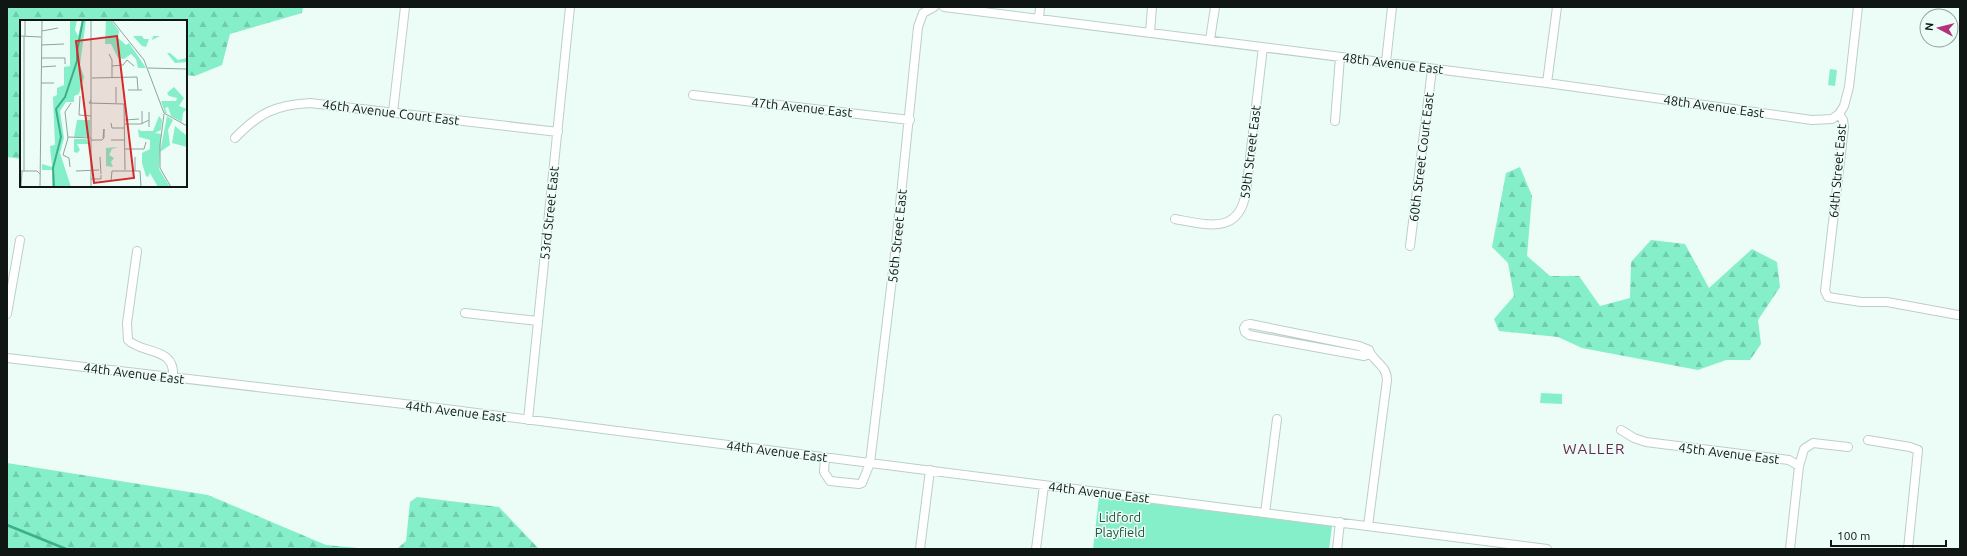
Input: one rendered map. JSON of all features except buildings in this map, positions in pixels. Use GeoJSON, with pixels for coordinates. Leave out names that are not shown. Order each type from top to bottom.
{"type":"FeatureCollection","features":[{"type":"Feature","properties":{"kind":"street"},"geometry":{"type":"LineString","coordinates":[[393,112],[404,7]]}},
{"type":"Feature","properties":{"kind":"street","name":"53rd Street East"},"geometry":{"type":"LineString","coordinates":[[528,420],[570,7]]}},
{"type":"Feature","properties":{"kind":"street","name":"56th Street East"},"geometry":{"type":"LineString","coordinates":[[825,457],[824,472],[830,481],[862,483],[870,463],[910,120],[918,27],[920,18],[926,11],[934,7]]}},
{"type":"Feature","properties":{"kind":"street","name":"48th Avenue East"},"geometry":{"type":"LineString","coordinates":[[944,7],[1386,62],[1812,120],[1828,120],[1839,114]]}},
{"type":"Feature","properties":{"kind":"street"},"geometry":{"type":"LineString","coordinates":[[1039,18],[1040,7]]}},
{"type":"Feature","properties":{"kind":"street"},"geometry":{"type":"LineString","coordinates":[[1150,32],[1152,7]]}},
{"type":"Feature","properties":{"kind":"street"},"geometry":{"type":"LineString","coordinates":[[1210,40],[1215,7]]}},
{"type":"Feature","properties":{"kind":"street"},"geometry":{"type":"LineString","coordinates":[[1386,62],[1392,7]]}},
{"type":"Feature","properties":{"kind":"street"},"geometry":{"type":"LineString","coordinates":[[1547,83],[1557,7]]}},
{"type":"Feature","properties":{"kind":"street","name":"64th Street East"},"geometry":{"type":"LineString","coordinates":[[1858,7],[1847,100],[1839,114],[1843,120],[1844,127],[1825,291],[1828,297],[1837,299],[1865,302],[1887,302],[1958,314]]}},
{"type":"Feature","properties":{"kind":"street","name":"59th Street East"},"geometry":{"type":"LineString","coordinates":[[1176,219],[1217,226],[1234,218],[1241,210],[1246,192],[1263,47]]}},
{"type":"Feature","properties":{"kind":"street"},"geometry":{"type":"LineString","coordinates":[[1334,121],[1340,57]]}},
{"type":"Feature","properties":{"kind":"street","name":"60th Street Court East"},"geometry":{"type":"LineString","coordinates":[[1410,246],[1432,69]]}},
{"type":"Feature","properties":{"kind":"street","name":"47th Avenue East"},"geometry":{"type":"LineString","coordinates":[[694,95],[910,120]]}},
{"type":"Feature","properties":{"kind":"street","name":"46th Avenue Court East"},"geometry":{"type":"LineString","coordinates":[[235,138],[256,118],[286,106],[318,103],[558,132]]}},
{"type":"Feature","properties":{"kind":"street"},"geometry":{"type":"LineString","coordinates":[[7,314],[20,240]]}},
{"type":"Feature","properties":{"kind":"street"},"geometry":{"type":"LineString","coordinates":[[137,252],[127,323],[128,340],[169,360],[174,370],[174,378]]}},
{"type":"Feature","properties":{"kind":"street"},"geometry":{"type":"LineString","coordinates":[[465,313],[538,321]]}},
{"type":"Feature","properties":{"kind":"street"},"geometry":{"type":"LineString","coordinates":[[1368,526],[1387,380],[1384,367],[1370,354],[1369,350],[1350,344],[1250,324],[1246,325],[1244,328],[1245,332],[1249,335],[1364,356],[1370,354]]}},
{"type":"Feature","properties":{"kind":"street","name":"44th Avenue East"},"geometry":{"type":"LineString","coordinates":[[7,358],[528,420],[1547,549]]}},
{"type":"Feature","properties":{"kind":"street"},"geometry":{"type":"LineString","coordinates":[[1265,513],[1277,418]]}},
{"type":"Feature","properties":{"kind":"street","name":"45th Avenue East"},"geometry":{"type":"LineString","coordinates":[[1622,430],[1634,438],[1646,442],[1789,460],[1799,466]]}},
{"type":"Feature","properties":{"kind":"street"},"geometry":{"type":"LineString","coordinates":[[1868,440],[1910,447],[1918,450],[1908,549]]}},
{"type":"Feature","properties":{"kind":"street"},"geometry":{"type":"LineString","coordinates":[[1790,549],[1799,466],[1804,449],[1809,444],[1848,447]]}},
{"type":"Feature","properties":{"kind":"street"},"geometry":{"type":"LineString","coordinates":[[920,549],[930,470]]}},
{"type":"Feature","properties":{"kind":"street"},"geometry":{"type":"LineString","coordinates":[[1036,549],[1044,485]]}},
{"type":"Feature","properties":{"kind":"street"},"geometry":{"type":"LineString","coordinates":[[1337,549],[1340,522]]}},
{"type":"Feature","properties":{"kind":"green space"},"geometry":{"type":"Polygon","coordinates":[[[7,7],[303,7],[302,13],[230,34],[222,65],[195,76],[187,75],[187,20],[20,20],[20,159],[7,157],[7,7]]]}},
{"type":"Feature","properties":{"kind":"green space"},"geometry":{"type":"Polygon","coordinates":[[[1830,69],[1837,70],[1835,86],[1828,85],[1830,69]]]}},
{"type":"Feature","properties":{"kind":"green space"},"geometry":{"type":"Polygon","coordinates":[[[1520,167],[1532,196],[1527,256],[1550,276],[1579,276],[1600,306],[1630,298],[1631,262],[1651,240],[1685,244],[1709,288],[1752,249],[1777,262],[1780,287],[1758,320],[1761,344],[1750,360],[1726,360],[1698,370],[1582,348],[1558,337],[1499,331],[1494,319],[1514,296],[1508,263],[1492,247],[1506,173],[1520,167]]]}},
{"type":"Feature","properties":{"kind":"green space"},"geometry":{"type":"Polygon","coordinates":[[[1541,393],[1562,394],[1562,404],[1540,403],[1541,393]]]}},
{"type":"Feature","properties":{"kind":"green space"},"geometry":{"type":"Polygon","coordinates":[[[7,463],[208,495],[326,545],[368,549],[7,549],[7,463]]]}},
{"type":"Feature","properties":{"kind":"green space"},"geometry":{"type":"Polygon","coordinates":[[[417,497],[499,507],[539,549],[397,549],[406,541],[410,502],[417,497]]]}},
{"type":"Feature","properties":{"kind":"green space","name":"Lidford Playfield"},"geometry":{"type":"Polygon","coordinates":[[[1099,497],[1332,526],[1329,549],[1093,549],[1099,497]]]}},
{"type":"Feature","properties":{"kind":"waterway"},"geometry":{"type":"LineString","coordinates":[[7,525],[66,549]]}},
{"type":"Feature","properties":{"kind":"district","name":"WALLER"},"geometry":{"type":"Point","coordinates":[1594,448]}}]}
